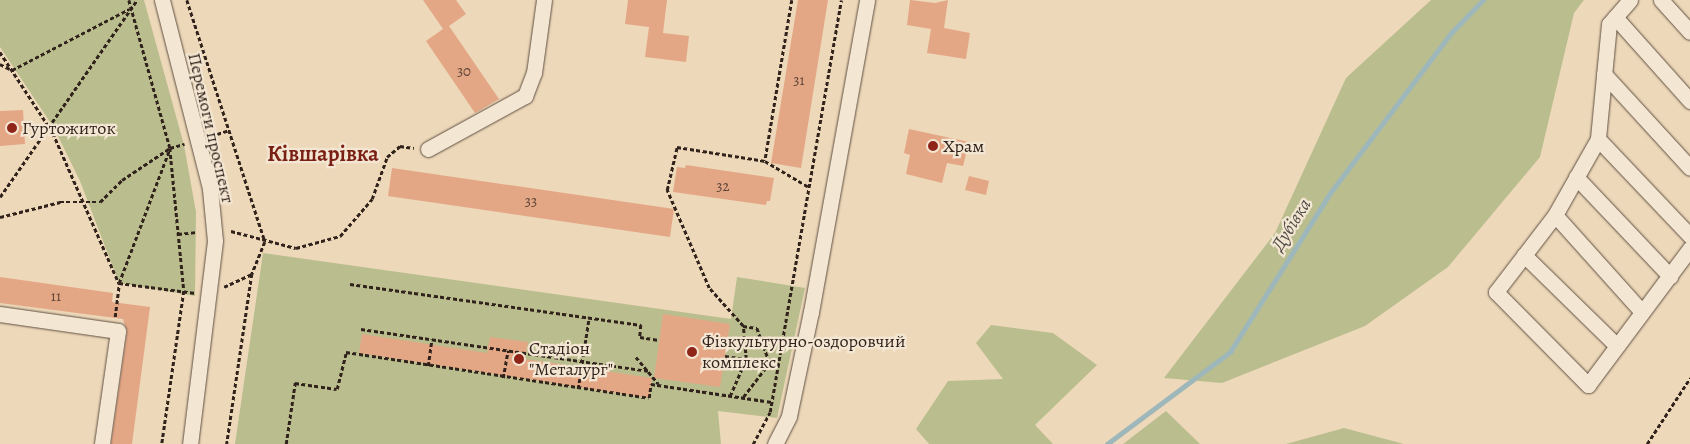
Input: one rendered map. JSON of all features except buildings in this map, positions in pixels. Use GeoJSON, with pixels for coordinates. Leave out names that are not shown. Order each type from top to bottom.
{"type":"FeatureCollection","features":[{"type":"Feature","properties":{"kind":"street","name":"Перемоги проспект"},"geometry":{"type":"LineString","coordinates":[[162,0],[193,141],[210,189],[215,241],[190,444]]}},
{"type":"Feature","properties":{"kind":"street"},"geometry":{"type":"LineString","coordinates":[[428,150],[525,96],[534,73],[544,0]]}},
{"type":"Feature","properties":{"kind":"street"},"geometry":{"type":"LineString","coordinates":[[775,444],[789,416],[812,312],[867,0]]}},
{"type":"Feature","properties":{"kind":"street"},"geometry":{"type":"LineString","coordinates":[[1630,0],[1609,24],[1598,139],[1555,215],[1496,292],[1588,385],[1690,248]]}},
{"type":"Feature","properties":{"kind":"street"},"geometry":{"type":"LineString","coordinates":[[1661,0],[1690,32]]}},
{"type":"Feature","properties":{"kind":"street"},"geometry":{"type":"LineString","coordinates":[[1616,17],[1690,100]]}},
{"type":"Feature","properties":{"kind":"street"},"geometry":{"type":"LineString","coordinates":[[1604,74],[1690,168]]}},
{"type":"Feature","properties":{"kind":"street"},"geometry":{"type":"LineString","coordinates":[[1598,139],[1690,236]]}},
{"type":"Feature","properties":{"kind":"street"},"geometry":{"type":"LineString","coordinates":[[1576,177],[1670,276]]}},
{"type":"Feature","properties":{"kind":"street"},"geometry":{"type":"LineString","coordinates":[[1555,215],[1642,312]]}},
{"type":"Feature","properties":{"kind":"street"},"geometry":{"type":"LineString","coordinates":[[1524,255],[1617,346]]}},
{"type":"Feature","properties":{"kind":"street"},"geometry":{"type":"LineString","coordinates":[[0,314],[118,331],[102,444]]}},
{"type":"Feature","properties":{"kind":"path"},"geometry":{"type":"LineString","coordinates":[[129,0],[170,148],[184,291],[162,444]]}},
{"type":"Feature","properties":{"kind":"path"},"geometry":{"type":"LineString","coordinates":[[0,197],[137,0]]}},
{"type":"Feature","properties":{"kind":"path"},"geometry":{"type":"LineString","coordinates":[[187,0],[265,242],[252,274],[227,444]]}},
{"type":"Feature","properties":{"kind":"path"},"geometry":{"type":"LineString","coordinates":[[765,161],[792,0]]}},
{"type":"Feature","properties":{"kind":"path"},"geometry":{"type":"LineString","coordinates":[[753,444],[770,412],[772,402],[841,0]]}},
{"type":"Feature","properties":{"kind":"path"},"geometry":{"type":"LineString","coordinates":[[12,70],[132,8]]}},
{"type":"Feature","properties":{"kind":"path"},"geometry":{"type":"LineString","coordinates":[[0,52],[48,126],[119,282]]}},
{"type":"Feature","properties":{"kind":"path"},"geometry":{"type":"LineString","coordinates":[[0,64],[12,70]]}},
{"type":"Feature","properties":{"kind":"path"},"geometry":{"type":"LineString","coordinates":[[0,217],[60,202],[100,202],[122,180],[170,148],[229,130]]}},
{"type":"Feature","properties":{"kind":"path"},"geometry":{"type":"LineString","coordinates":[[231,231],[265,242],[296,248],[340,236],[372,199],[387,157],[400,146],[428,150]]}},
{"type":"Feature","properties":{"kind":"path"},"geometry":{"type":"LineString","coordinates":[[730,396],[746,359],[743,326],[709,288],[667,190],[678,147],[765,161],[809,187]]}},
{"type":"Feature","properties":{"kind":"path"},"geometry":{"type":"LineString","coordinates":[[113,331],[119,282],[170,148]]}},
{"type":"Feature","properties":{"kind":"path"},"geometry":{"type":"LineString","coordinates":[[178,234],[196,232]]}},
{"type":"Feature","properties":{"kind":"path"},"geometry":{"type":"LineString","coordinates":[[119,282],[208,295],[252,274]]}},
{"type":"Feature","properties":{"kind":"path"},"geometry":{"type":"LineString","coordinates":[[350,284],[641,325],[640,337],[659,340]]}},
{"type":"Feature","properties":{"kind":"path"},"geometry":{"type":"LineString","coordinates":[[578,387],[589,317]]}},
{"type":"Feature","properties":{"kind":"path"},"geometry":{"type":"LineString","coordinates":[[743,326],[757,328],[770,363]]}},
{"type":"Feature","properties":{"kind":"path"},"geometry":{"type":"LineString","coordinates":[[362,329],[648,371]]}},
{"type":"Feature","properties":{"kind":"path"},"geometry":{"type":"LineString","coordinates":[[428,365],[432,339]]}},
{"type":"Feature","properties":{"kind":"path"},"geometry":{"type":"LineString","coordinates":[[504,376],[508,350]]}},
{"type":"Feature","properties":{"kind":"path"},"geometry":{"type":"LineString","coordinates":[[286,444],[295,383],[337,389],[346,352],[649,398],[651,384],[772,402]]}},
{"type":"Feature","properties":{"kind":"path"},"geometry":{"type":"LineString","coordinates":[[636,356],[660,385]]}},
{"type":"Feature","properties":{"kind":"path"},"geometry":{"type":"LineString","coordinates":[[725,356],[779,364]]}},
{"type":"Feature","properties":{"kind":"path"},"geometry":{"type":"LineString","coordinates":[[743,398],[770,363]]}},
{"type":"Feature","properties":{"kind":"path"},"geometry":{"type":"LineString","coordinates":[[1647,444],[1690,378]]}},
{"type":"Feature","properties":{"kind":"green space"},"geometry":{"type":"Polygon","coordinates":[[[0,0],[144,0],[184,145],[196,212],[195,296],[119,283],[80,181],[54,128],[0,47],[0,0]]]}},
{"type":"Feature","properties":{"kind":"green space"},"geometry":{"type":"Polygon","coordinates":[[[1431,0],[1584,0],[1574,13],[1540,157],[1448,267],[1365,326],[1222,383],[1164,378],[1275,233],[1346,78],[1431,0]]]}},
{"type":"Feature","properties":{"kind":"green space","name":"Стадіон \"Металург\""},"geometry":{"type":"Polygon","coordinates":[[[263,253],[731,319],[737,277],[805,288],[777,418],[718,411],[721,444],[235,444],[263,253]]]}},
{"type":"Feature","properties":{"kind":"green space"},"geometry":{"type":"Polygon","coordinates":[[[991,325],[1053,333],[1097,365],[1035,425],[1053,444],[929,444],[916,429],[948,381],[1003,379],[976,343],[991,325]]]}},
{"type":"Feature","properties":{"kind":"green space"},"geometry":{"type":"Polygon","coordinates":[[[1166,411],[1200,444],[1123,444],[1166,411]]]}},
{"type":"Feature","properties":{"kind":"green space"},"geometry":{"type":"Polygon","coordinates":[[[1344,428],[1404,444],[1286,444],[1344,428]]]}},
{"type":"Feature","properties":{"kind":"waterway","name":"Дубівка"},"geometry":{"type":"LineString","coordinates":[[1107,444],[1230,352],[1330,193],[1451,33],[1483,0]]}},
{"type":"Feature","properties":{"kind":"place","name":"Гуртожиток"},"geometry":{"type":"Point","coordinates":[12,128]}},
{"type":"Feature","properties":{"kind":"place","name":"Храм"},"geometry":{"type":"Point","coordinates":[933,146]}},
{"type":"Feature","properties":{"kind":"place","name":"Фізкультурно-оздоровчий комплекс"},"geometry":{"type":"Point","coordinates":[692,352]}},
{"type":"Feature","properties":{"kind":"place","name":"Стадіон \"Металург\""},"geometry":{"type":"Point","coordinates":[519,359]}},
{"type":"Feature","properties":{"kind":"district","name":"Ківшарівка"},"geometry":{"type":"Point","coordinates":[323,155]}}]}
